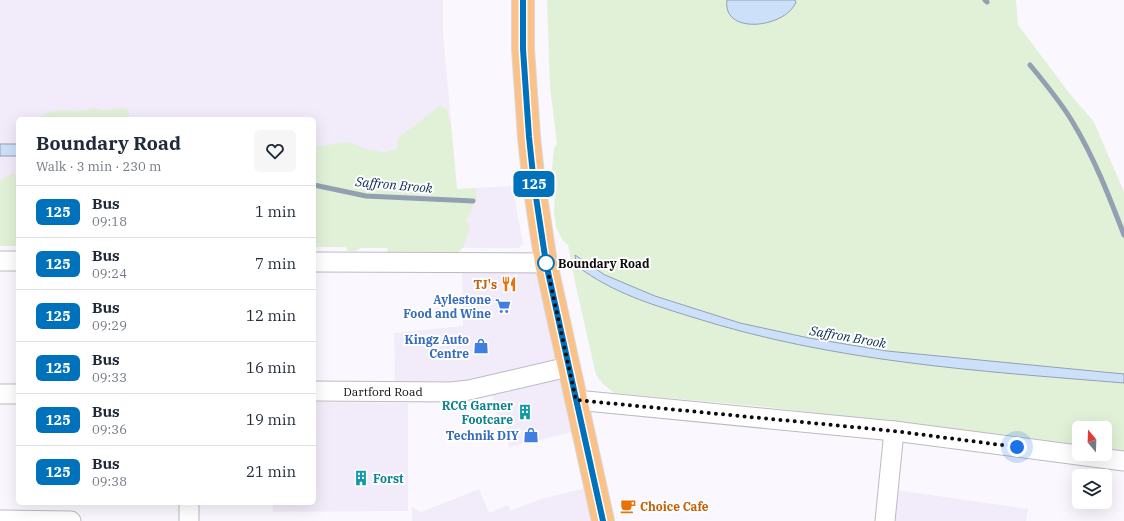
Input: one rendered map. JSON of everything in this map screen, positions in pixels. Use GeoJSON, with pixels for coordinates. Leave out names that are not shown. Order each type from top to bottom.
{"type":"FeatureCollection","features":[{"type":"Feature","properties":{"kind":"main road"},"geometry":{"type":"LineString","coordinates":[[523,0],[523,49],[528,130],[534,184],[546,263],[603,521]]}},
{"type":"Feature","properties":{"kind":"street"},"geometry":{"type":"LineString","coordinates":[[0,261],[16,261]]}},
{"type":"Feature","properties":{"kind":"street"},"geometry":{"type":"LineString","coordinates":[[316,262],[546,263]]}},
{"type":"Feature","properties":{"kind":"street","name":"Dartford Road"},"geometry":{"type":"LineString","coordinates":[[316,391],[451,392],[469,390],[568,367]]}},
{"type":"Feature","properties":{"kind":"street"},"geometry":{"type":"LineString","coordinates":[[0,394],[16,394]]}},
{"type":"Feature","properties":{"kind":"street"},"geometry":{"type":"LineString","coordinates":[[576,400],[894,431],[1124,461]]}},
{"type":"Feature","properties":{"kind":"street"},"geometry":{"type":"LineString","coordinates":[[885,521],[894,431]]}},
{"type":"Feature","properties":{"kind":"street"},"geometry":{"type":"LineString","coordinates":[[189,505],[189,521]]}},
{"type":"Feature","properties":{"kind":"street"},"geometry":{"type":"LineString","coordinates":[[0,520],[71,521]]}},
{"type":"Feature","properties":{"kind":"shaded area"},"geometry":{"type":"Polygon","coordinates":[[[0,0],[443,0],[443,32],[457,189],[512,186],[523,243],[519,248],[316,247],[316,117],[16,117],[16,144],[0,144],[0,0]]]}},
{"type":"Feature","properties":{"kind":"shaded area"},"geometry":{"type":"Polygon","coordinates":[[[0,156],[16,156],[16,246],[0,246],[0,156]]]}},
{"type":"Feature","properties":{"kind":"shaded area"},"geometry":{"type":"Polygon","coordinates":[[[462,270],[532,270],[537,274],[556,357],[552,362],[457,383],[395,384],[394,333],[463,326],[462,270]]]}},
{"type":"Feature","properties":{"kind":"shaded area"},"geometry":{"type":"Polygon","coordinates":[[[556,378],[562,382],[573,432],[509,447],[507,424],[499,425],[492,394],[556,378]]]}},
{"type":"Feature","properties":{"kind":"shaded area","name":"Forst"},"geometry":{"type":"Polygon","coordinates":[[[316,402],[408,403],[408,511],[273,512],[273,505],[316,505],[316,402]]]}},
{"type":"Feature","properties":{"kind":"shaded area"},"geometry":{"type":"Polygon","coordinates":[[[585,488],[592,521],[412,521],[412,507],[421,512],[479,489],[489,513],[508,505],[510,511],[541,499],[585,488]]]}},
{"type":"Feature","properties":{"kind":"shaded area"},"geometry":{"type":"Polygon","coordinates":[[[896,490],[1028,509],[1026,521],[893,521],[896,490]]]}},
{"type":"Feature","properties":{"kind":"green space"},"geometry":{"type":"Polygon","coordinates":[[[547,0],[1016,0],[1018,25],[1070,94],[1094,122],[1124,192],[1124,452],[1112,451],[1112,421],[1072,421],[1072,445],[767,407],[614,393],[603,384],[596,375],[568,245],[563,241],[556,227],[554,211],[555,195],[551,180],[554,148],[557,144],[550,87],[547,0]]]}},
{"type":"Feature","properties":{"kind":"green space"},"geometry":{"type":"Polygon","coordinates":[[[440,106],[447,109],[451,126],[457,189],[476,188],[477,199],[466,220],[470,227],[464,246],[459,252],[448,256],[388,253],[387,248],[360,248],[356,251],[348,251],[346,247],[316,247],[316,147],[348,142],[366,149],[384,152],[397,149],[398,138],[440,106]]]}},
{"type":"Feature","properties":{"kind":"green space"},"geometry":{"type":"Polygon","coordinates":[[[96,108],[100,110],[125,109],[129,111],[129,117],[40,117],[46,113],[61,110],[79,111],[96,108]]]}},
{"type":"Feature","properties":{"kind":"green space"},"geometry":{"type":"Polygon","coordinates":[[[13,173],[16,176],[16,246],[0,246],[0,180],[13,173]]]}},
{"type":"Feature","properties":{"kind":"water"},"geometry":{"type":"Polygon","coordinates":[[[727,0],[795,0],[796,2],[790,11],[780,18],[756,24],[744,23],[734,19],[728,11],[727,0]]]}},
{"type":"Feature","properties":{"kind":"water"},"geometry":{"type":"Polygon","coordinates":[[[0,144],[16,144],[16,156],[0,156],[0,144]]]}},
{"type":"Feature","properties":{"kind":"water"},"geometry":{"type":"Polygon","coordinates":[[[575,255],[605,275],[655,296],[740,323],[809,338],[887,351],[1124,374],[1124,383],[960,369],[798,345],[692,317],[632,297],[604,284],[577,266],[575,255]]]}},
{"type":"Feature","properties":{"kind":"waterway"},"geometry":{"type":"LineString","coordinates":[[1030,65],[1047,85],[1080,135],[1101,177],[1124,235]]}},
{"type":"Feature","properties":{"kind":"waterway","name":"Saffron Brook"},"geometry":{"type":"LineString","coordinates":[[316,185],[366,196],[473,201]]}},
{"type":"Feature","properties":{"kind":"bus line","name":"125"},"geometry":{"type":"LineString","coordinates":[[523,0],[523,49],[529,137],[534,184],[546,263],[603,521]]}},
{"type":"Feature","properties":{"kind":"place","name":"Boundary Road"},"geometry":{"type":"Point","coordinates":[546,263]}},
{"type":"Feature","properties":{"kind":"place","name":"TJ's"},"geometry":{"type":"Point","coordinates":[509,284]}},
{"type":"Feature","properties":{"kind":"place","name":"Aylestone Food and Wine"},"geometry":{"type":"Point","coordinates":[503,306]}},
{"type":"Feature","properties":{"kind":"place","name":"Kingz Auto Centre"},"geometry":{"type":"Point","coordinates":[481,346]}},
{"type":"Feature","properties":{"kind":"place","name":"RCG Garner Footcare"},"geometry":{"type":"Point","coordinates":[525,412]}},
{"type":"Feature","properties":{"kind":"place","name":"Technik DIY"},"geometry":{"type":"Point","coordinates":[531,435]}},
{"type":"Feature","properties":{"kind":"place","name":"Forst"},"geometry":{"type":"Point","coordinates":[361,478]}},
{"type":"Feature","properties":{"kind":"place","name":"Choice Cafe"},"geometry":{"type":"Point","coordinates":[628,506]}},
{"type":"Feature","properties":{"kind":"route"},"geometry":{"type":"LineString","coordinates":[[546,263],[576,400],[894,431],[1017,447]]}}]}
